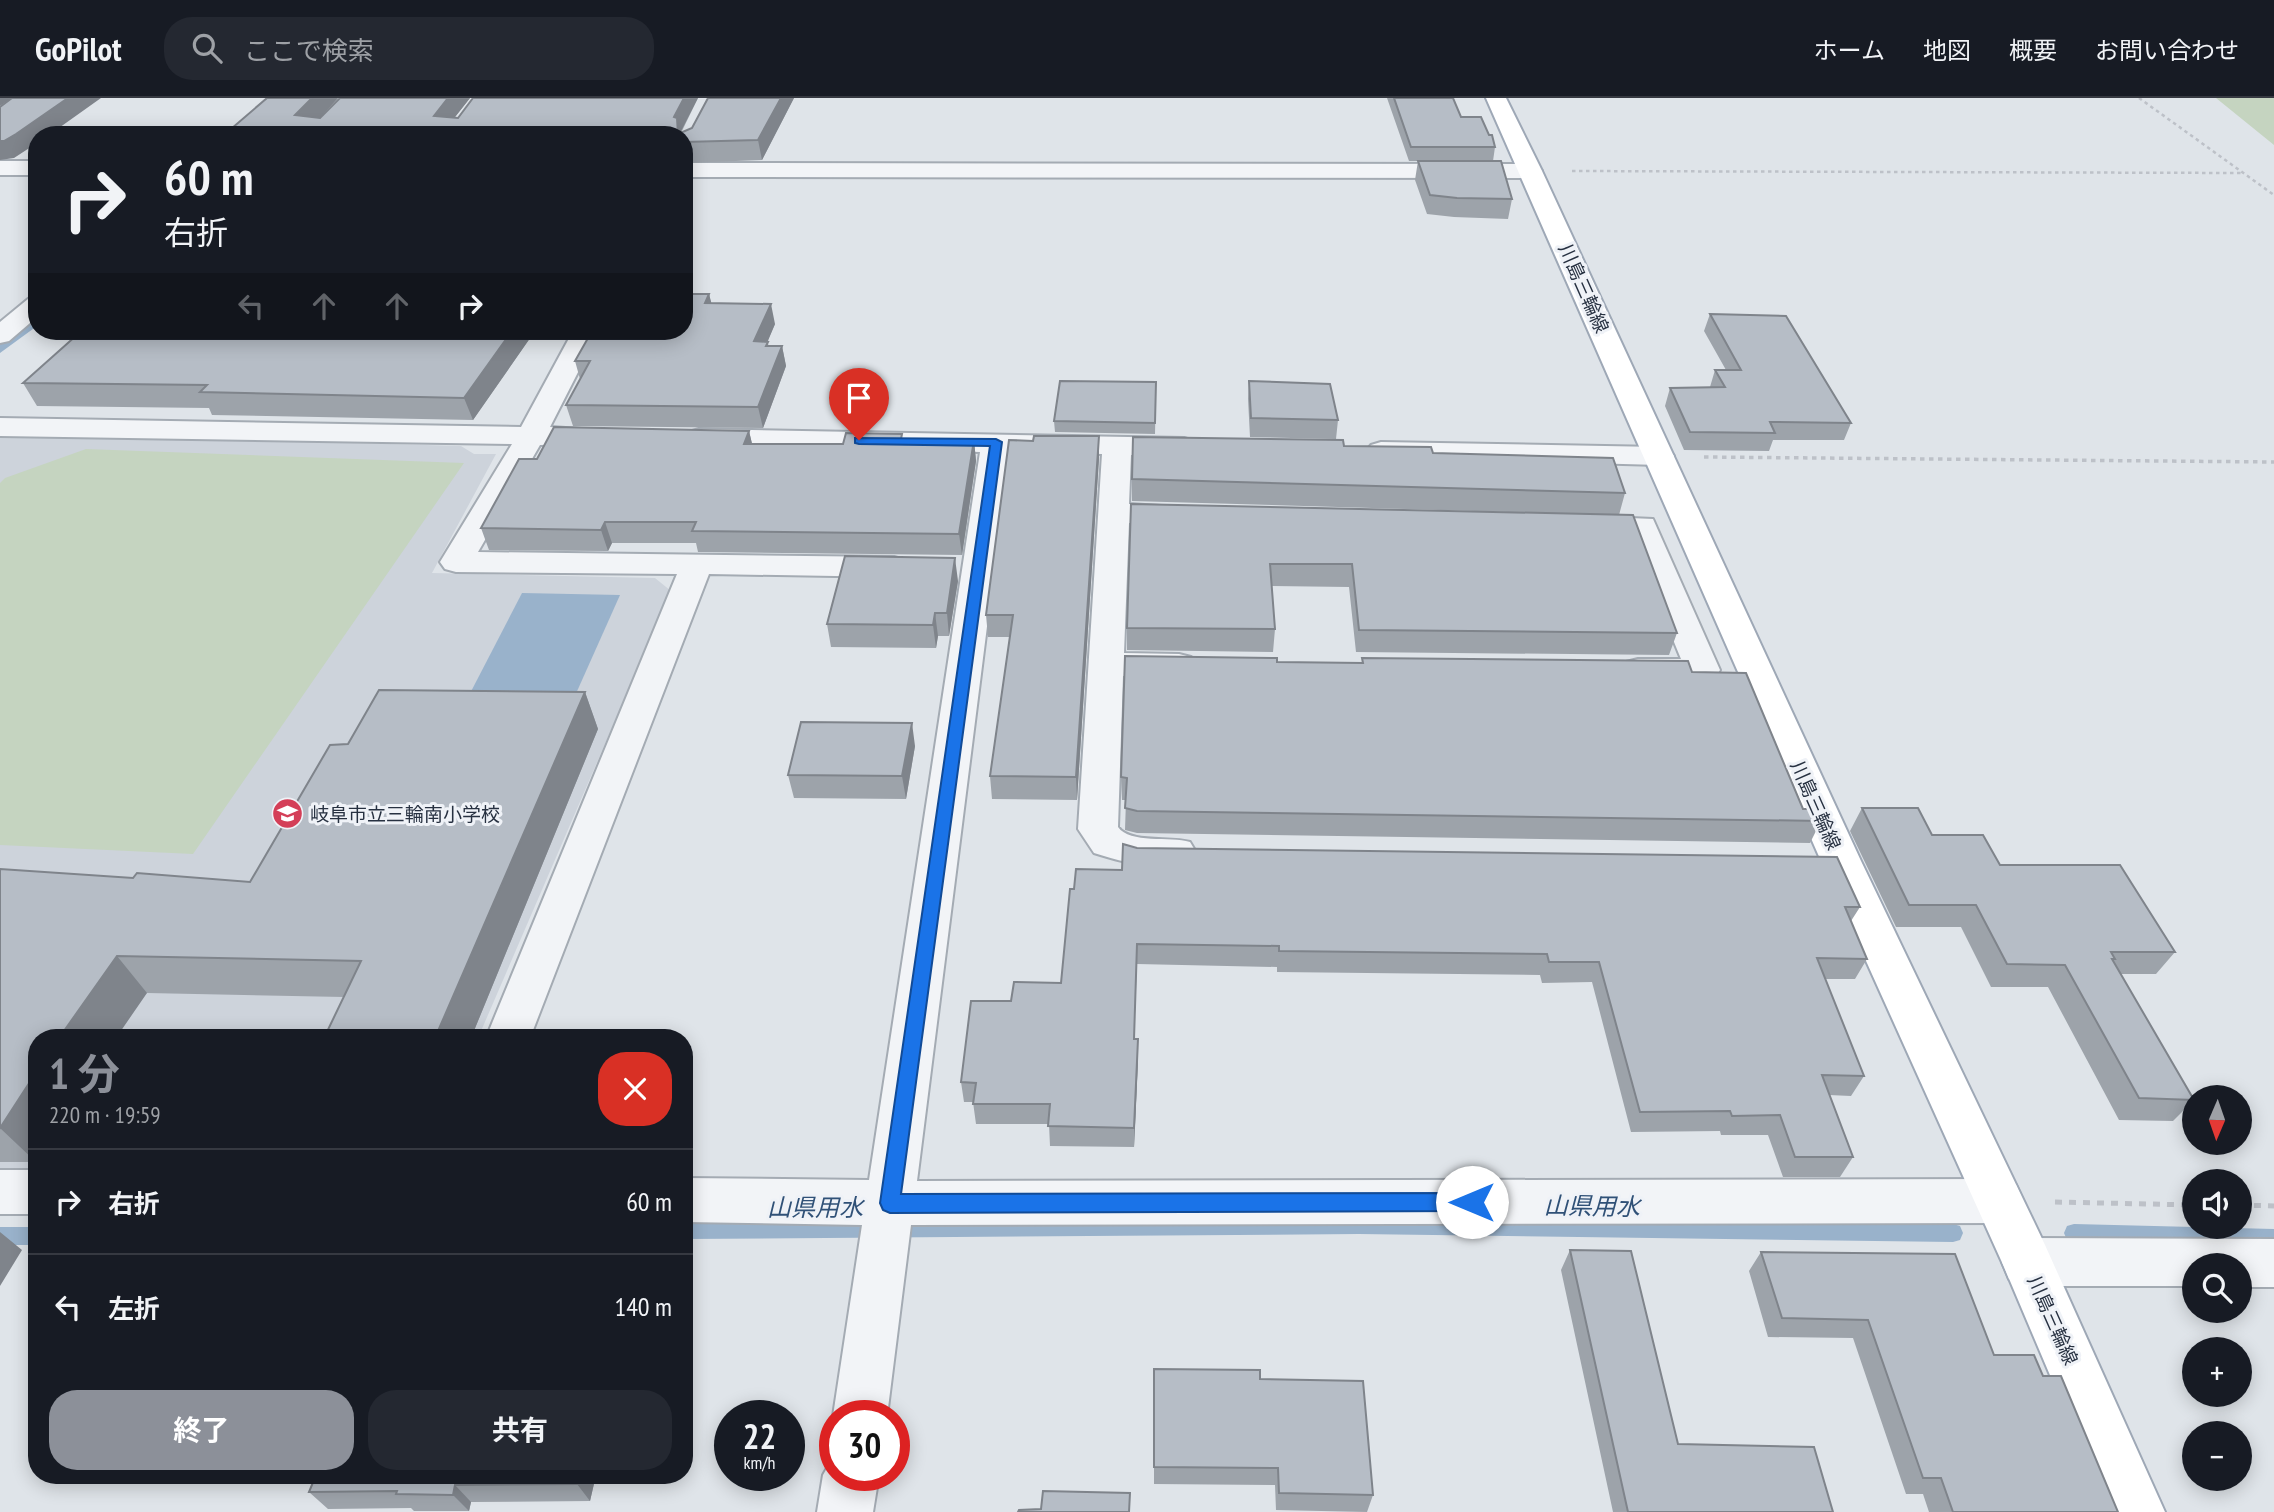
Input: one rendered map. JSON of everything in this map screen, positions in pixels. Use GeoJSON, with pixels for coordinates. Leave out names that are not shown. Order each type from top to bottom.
{"type":"FeatureCollection","features":[{"type":"Feature","properties":{"kind":"main road","name":"川島三輪線"},"geometry":{"type":"LineString","coordinates":[[1496,98],[1659,456],[1820,861],[1999,1201],[2137,1512]]}},
{"type":"Feature","properties":{"kind":"street"},"geometry":{"type":"LineString","coordinates":[[0,168],[28,168]]}},
{"type":"Feature","properties":{"kind":"street"},"geometry":{"type":"LineString","coordinates":[[693,170],[1531,171]]}},
{"type":"Feature","properties":{"kind":"street"},"geometry":{"type":"LineString","coordinates":[[0,335],[28,312]]}},
{"type":"Feature","properties":{"kind":"street"},"geometry":{"type":"LineString","coordinates":[[581,340],[531,436],[456,562],[951,568]]}},
{"type":"Feature","properties":{"kind":"street"},"geometry":{"type":"LineString","coordinates":[[0,427],[626,437]]}},
{"type":"Feature","properties":{"kind":"street"},"geometry":{"type":"LineString","coordinates":[[667,438],[1214,448]]}},
{"type":"Feature","properties":{"kind":"street"},"geometry":{"type":"LineString","coordinates":[[862,1400],[887,1227],[951,568],[996,442]]}},
{"type":"Feature","properties":{"kind":"street"},"geometry":{"type":"LineString","coordinates":[[1117,446],[1098,830],[1108,844],[1137,852],[1206,852]]}},
{"type":"Feature","properties":{"kind":"street"},"geometry":{"type":"LineString","coordinates":[[1353,450],[1659,456]]}},
{"type":"Feature","properties":{"kind":"street"},"geometry":{"type":"LineString","coordinates":[[1114,513],[1211,516]]}},
{"type":"Feature","properties":{"kind":"street"},"geometry":{"type":"LineString","coordinates":[[1558,524],[1642,526],[1703,670],[1606,669]]}},
{"type":"Feature","properties":{"kind":"street"},"geometry":{"type":"LineString","coordinates":[[512,1029],[697,564]]}},
{"type":"Feature","properties":{"kind":"street"},"geometry":{"type":"LineString","coordinates":[[1106,664],[1217,665]]}},
{"type":"Feature","properties":{"kind":"street"},"geometry":{"type":"LineString","coordinates":[[0,1192],[28,1192]]}},
{"type":"Feature","properties":{"kind":"street"},"geometry":{"type":"LineString","coordinates":[[693,1201],[887,1227],[1999,1201]]}},
{"type":"Feature","properties":{"kind":"street"},"geometry":{"type":"LineString","coordinates":[[2027,1262],[2274,1263]]}},
{"type":"Feature","properties":{"kind":"street"},"geometry":{"type":"LineString","coordinates":[[845,1512],[848,1491]]}},
{"type":"Feature","properties":{"kind":"path"},"geometry":{"type":"LineString","coordinates":[[2139,98],[2274,195]]}},
{"type":"Feature","properties":{"kind":"path"},"geometry":{"type":"LineString","coordinates":[[1531,171],[2243,173]]}},
{"type":"Feature","properties":{"kind":"path"},"geometry":{"type":"LineString","coordinates":[[1659,456],[2274,463]]}},
{"type":"Feature","properties":{"kind":"path"},"geometry":{"type":"LineString","coordinates":[[1999,1201],[2182,1205]]}},
{"type":"Feature","properties":{"kind":"path"},"geometry":{"type":"LineString","coordinates":[[2252,1205],[2274,1206]]}},
{"type":"Feature","properties":{"kind":"shaded area","name":"岐阜市立三輪南小学校"},"geometry":{"type":"Polygon","coordinates":[[[0,433],[461,446],[474,454],[496,454],[432,573],[655,578],[671,591],[482,1029],[28,1029],[28,1177],[0,1177],[0,433]]]}},
{"type":"Feature","properties":{"kind":"green space"},"geometry":{"type":"Polygon","coordinates":[[[2216,98],[2274,98],[2274,145],[2216,98]]]}},
{"type":"Feature","properties":{"kind":"green space"},"geometry":{"type":"Polygon","coordinates":[[[86,449],[464,463],[193,854],[0,845],[0,483],[5,478],[86,449]]]}},
{"type":"Feature","properties":{"kind":"water"},"geometry":{"type":"Polygon","coordinates":[[[522,593],[620,595],[570,707],[464,705],[522,593]]]}},
{"type":"Feature","properties":{"kind":"building"},"geometry":{"type":"Polygon","coordinates":[[[12,98],[68,98],[16,134],[0,141],[0,107],[12,98]]]}},
{"type":"Feature","properties":{"kind":"building"},"geometry":{"type":"Polygon","coordinates":[[[267,98],[312,98],[295,115],[320,118],[340,98],[448,98],[434,116],[458,118],[473,98],[684,98],[674,117],[677,118],[678,126],[234,126],[267,98]]]}},
{"type":"Feature","properties":{"kind":"building"},"geometry":{"type":"Polygon","coordinates":[[[708,98],[781,98],[758,140],[693,142],[693,126],[708,98]]]}},
{"type":"Feature","properties":{"kind":"building"},"geometry":{"type":"Polygon","coordinates":[[[1394,98],[1453,98],[1461,117],[1481,117],[1489,135],[1492,135],[1495,147],[1411,147],[1394,98]]]}},
{"type":"Feature","properties":{"kind":"building"},"geometry":{"type":"Polygon","coordinates":[[[1418,161],[1501,161],[1512,199],[1430,195],[1418,161]]]}},
{"type":"Feature","properties":{"kind":"building"},"geometry":{"type":"Polygon","coordinates":[[[693,294],[709,294],[705,303],[771,304],[754,341],[768,342],[766,346],[782,346],[758,407],[566,405],[590,361],[575,361],[587,340],[693,340],[693,294]]]}},
{"type":"Feature","properties":{"kind":"building"},"geometry":{"type":"Polygon","coordinates":[[[1710,314],[1786,316],[1851,423],[1770,422],[1775,433],[1690,432],[1670,388],[1725,387],[1715,370],[1741,370],[1710,314]]]}},
{"type":"Feature","properties":{"kind":"building"},"geometry":{"type":"Polygon","coordinates":[[[71,340],[506,340],[464,398],[200,392],[207,385],[23,383],[71,340]]]}},
{"type":"Feature","properties":{"kind":"building"},"geometry":{"type":"Polygon","coordinates":[[[1060,381],[1156,382],[1155,423],[1054,421],[1060,381]]]}},
{"type":"Feature","properties":{"kind":"building"},"geometry":{"type":"Polygon","coordinates":[[[1249,381],[1330,384],[1338,420],[1251,418],[1249,381]]]}},
{"type":"Feature","properties":{"kind":"building"},"geometry":{"type":"Polygon","coordinates":[[[554,427],[749,431],[744,444],[843,444],[846,433],[902,434],[901,439],[974,440],[959,534],[692,531],[696,522],[605,522],[601,530],[481,528],[519,459],[537,459],[554,427]]]}},
{"type":"Feature","properties":{"kind":"building"},"geometry":{"type":"Polygon","coordinates":[[[1034,436],[1099,436],[1076,777],[990,776],[1013,615],[986,615],[1009,440],[1033,441],[1034,436]]]}},
{"type":"Feature","properties":{"kind":"building"},"geometry":{"type":"Polygon","coordinates":[[[1133,437],[1343,440],[1344,446],[1431,447],[1433,453],[1613,458],[1625,493],[1132,479],[1133,437]]]}},
{"type":"Feature","properties":{"kind":"building"},"geometry":{"type":"Polygon","coordinates":[[[1131,504],[1633,515],[1677,633],[1359,630],[1352,564],[1270,564],[1275,629],[1127,628],[1131,504]]]}},
{"type":"Feature","properties":{"kind":"building"},"geometry":{"type":"Polygon","coordinates":[[[845,556],[955,558],[947,613],[935,613],[933,625],[827,624],[845,556]]]}},
{"type":"Feature","properties":{"kind":"building"},"geometry":{"type":"Polygon","coordinates":[[[1125,656],[1277,658],[1277,662],[1363,663],[1362,658],[1688,661],[1692,672],[1746,673],[1803,809],[1816,809],[1821,821],[1137,811],[1125,808],[1127,778],[1121,777],[1125,656]]]}},
{"type":"Feature","properties":{"kind":"building"},"geometry":{"type":"Polygon","coordinates":[[[379,690],[585,692],[439,1029],[328,1029],[361,961],[117,956],[65,1029],[28,1029],[28,1085],[0,1128],[0,869],[133,878],[137,873],[250,882],[330,745],[348,744],[379,690]]]}},
{"type":"Feature","properties":{"kind":"building"},"geometry":{"type":"Polygon","coordinates":[[[801,722],[912,723],[902,776],[788,775],[801,722]]]}},
{"type":"Feature","properties":{"kind":"building"},"geometry":{"type":"Polygon","coordinates":[[[1862,808],[1918,808],[1932,835],[1983,835],[2000,865],[2120,865],[2175,952],[2111,952],[2115,959],[2112,959],[2185,1085],[2182,1085],[2182,1100],[2139,1098],[2065,965],[2007,964],[1976,905],[1909,905],[1862,808]]]}},
{"type":"Feature","properties":{"kind":"building"},"geometry":{"type":"Polygon","coordinates":[[[1123,844],[1137,848],[1837,857],[1860,907],[1845,907],[1867,959],[1817,958],[1864,1076],[1822,1075],[1853,1157],[1795,1157],[1780,1115],[1732,1116],[1730,1111],[1640,1112],[1599,962],[1549,962],[1547,954],[1279,951],[1279,946],[1137,944],[1134,1039],[1138,1039],[1134,1128],[1048,1126],[1050,1104],[973,1104],[976,1083],[961,1082],[971,1001],[1011,1001],[1014,982],[1061,983],[1070,889],[1074,889],[1076,869],[1122,870],[1123,844]]]}},
{"type":"Feature","properties":{"kind":"building"},"geometry":{"type":"Polygon","coordinates":[[[1570,1250],[1631,1251],[1678,1444],[1814,1447],[1833,1512],[1628,1512],[1570,1250]]]}},
{"type":"Feature","properties":{"kind":"building"},"geometry":{"type":"Polygon","coordinates":[[[1761,1252],[1955,1254],[1994,1355],[2034,1355],[2043,1376],[2061,1376],[2118,1512],[1953,1512],[1941,1478],[1923,1478],[1868,1320],[1782,1318],[1761,1252]]]}},
{"type":"Feature","properties":{"kind":"building"},"geometry":{"type":"Polygon","coordinates":[[[1154,1369],[1260,1370],[1260,1379],[1363,1381],[1373,1495],[1279,1493],[1278,1468],[1154,1467],[1154,1369]]]}},
{"type":"Feature","properties":{"kind":"building"},"geometry":{"type":"Polygon","coordinates":[[[312,1484],[577,1484],[455,1485],[453,1495],[396,1494],[397,1491],[309,1492],[312,1484]]]}},
{"type":"Feature","properties":{"kind":"building"},"geometry":{"type":"Polygon","coordinates":[[[1043,1491],[1130,1493],[1129,1512],[1018,1512],[1041,1509],[1043,1491]]]}},
{"type":"Feature","properties":{"kind":"waterway","name":"山県用水"},"geometry":{"type":"LineString","coordinates":[[0,350],[28,327]]}},
{"type":"Feature","properties":{"kind":"waterway","name":"山県用水"},"geometry":{"type":"LineString","coordinates":[[693,1230],[1359,1225],[1953,1233]]}},
{"type":"Feature","properties":{"kind":"waterway","name":"山県用水"},"geometry":{"type":"LineString","coordinates":[[2074,1233],[2274,1238]]}},
{"type":"Feature","properties":{"kind":"waterway","name":"山県用水"},"geometry":{"type":"LineString","coordinates":[[0,1236],[28,1236]]}},
{"type":"Feature","properties":{"kind":"place","name":"岐阜市立三輪南小学校"},"geometry":{"type":"Point","coordinates":[287,814]}},
{"type":"Feature","properties":{"kind":"route"},"geometry":{"type":"LineString","coordinates":[[859,440],[996,442],[890,1203],[1472,1202]]}}]}
